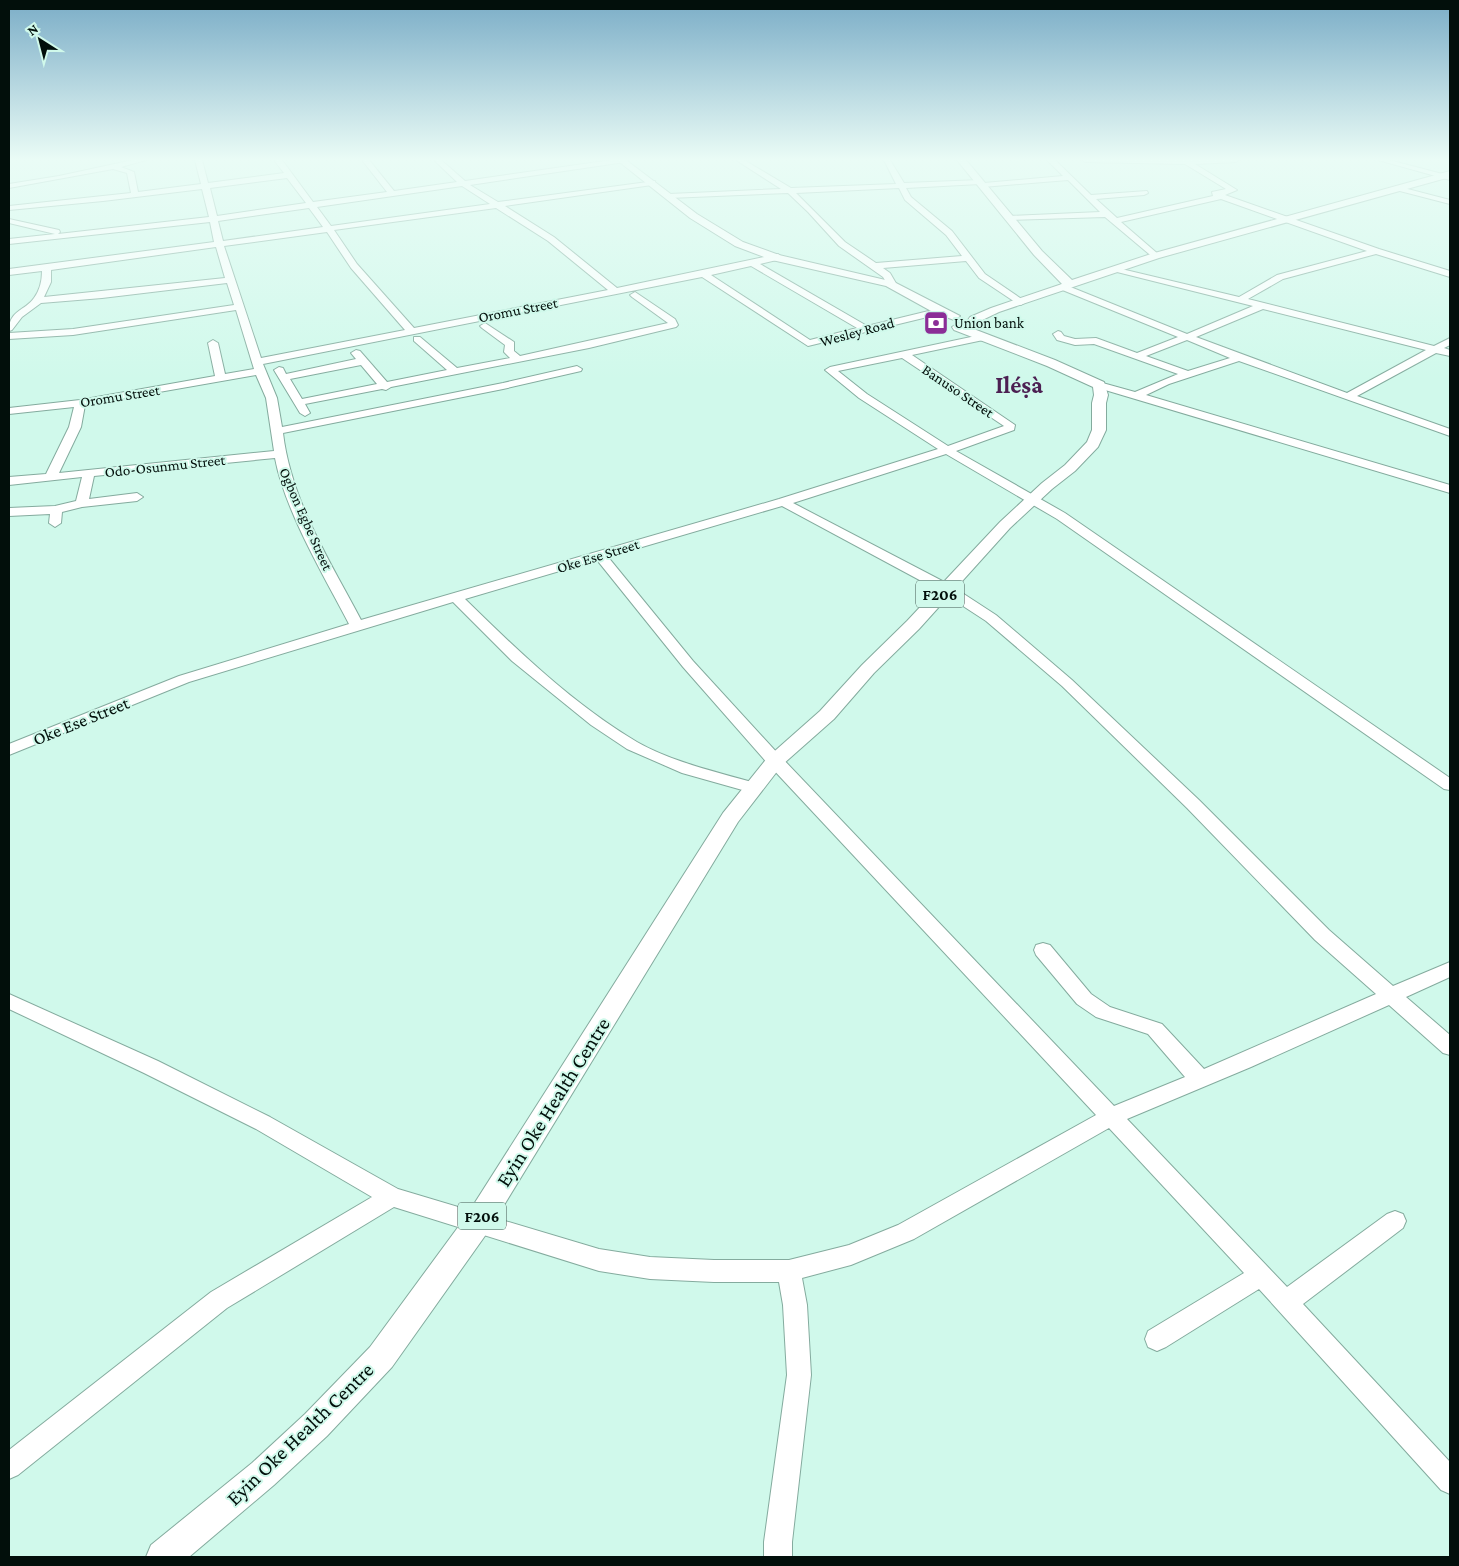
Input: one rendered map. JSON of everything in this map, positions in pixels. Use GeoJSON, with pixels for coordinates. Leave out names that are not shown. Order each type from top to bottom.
{"type":"FeatureCollection","features":[{"type":"Feature","properties":{"kind":"main road"},"geometry":{"type":"LineString","coordinates":[[721,233],[740,244],[778,257],[892,285],[917,296],[983,337],[1099,385]]}},
{"type":"Feature","properties":{"kind":"main road"},"geometry":{"type":"LineString","coordinates":[[1021,233],[1066,286]]}},
{"type":"Feature","properties":{"kind":"main road"},"geometry":{"type":"LineString","coordinates":[[952,318],[995,310],[1155,256],[1233,233]]}},
{"type":"Feature","properties":{"kind":"main road"},"geometry":{"type":"LineString","coordinates":[[952,318],[974,322],[995,310]]}},
{"type":"Feature","properties":{"kind":"main road"},"geometry":{"type":"LineString","coordinates":[[974,322],[983,337]]}},
{"type":"Feature","properties":{"kind":"main road","name":"F206"},"geometry":{"type":"LineString","coordinates":[[751,791],[775,761],[827,715],[868,669],[913,626],[945,588],[1031,500],[1070,468],[1093,444],[1099,430],[1099,403],[1101,395],[1099,385]]}},
{"type":"Feature","properties":{"kind":"main road","name":"Eyin Oke Health Centre"},"geometry":{"type":"LineString","coordinates":[[163,1557],[263,1474],[316,1425],[381,1357],[477,1224],[730,818],[751,791]]}},
{"type":"Feature","properties":{"kind":"street"},"geometry":{"type":"LineString","coordinates":[[60,233],[68,235]]}},
{"type":"Feature","properties":{"kind":"street"},"geometry":{"type":"LineString","coordinates":[[9,242],[86,233]]}},
{"type":"Feature","properties":{"kind":"street","name":"Ogbon Egbe Street"},"geometry":{"type":"LineString","coordinates":[[217,233],[241,314],[268,387],[285,474],[305,523],[357,626]]}},
{"type":"Feature","properties":{"kind":"street"},"geometry":{"type":"LineString","coordinates":[[9,272],[294,233]]}},
{"type":"Feature","properties":{"kind":"street"},"geometry":{"type":"LineString","coordinates":[[332,233],[354,266],[368,283],[414,335],[455,372]]}},
{"type":"Feature","properties":{"kind":"street"},"geometry":{"type":"LineString","coordinates":[[541,233],[615,291]]}},
{"type":"Feature","properties":{"kind":"street"},"geometry":{"type":"LineString","coordinates":[[832,233],[842,244],[887,275],[892,285]]}},
{"type":"Feature","properties":{"kind":"street"},"geometry":{"type":"LineString","coordinates":[[949,233],[982,276],[1021,302]]}},
{"type":"Feature","properties":{"kind":"street"},"geometry":{"type":"LineString","coordinates":[[1129,233],[1155,256]]}},
{"type":"Feature","properties":{"kind":"street"},"geometry":{"type":"LineString","coordinates":[[1326,233],[1450,274]]}},
{"type":"Feature","properties":{"kind":"street"},"geometry":{"type":"LineString","coordinates":[[1240,301],[1262,286],[1280,277],[1376,251]]}},
{"type":"Feature","properties":{"kind":"street","name":"Oromu Street"},"geometry":{"type":"LineString","coordinates":[[9,412],[80,403],[221,379],[259,366],[414,335],[778,257]]}},
{"type":"Feature","properties":{"kind":"street"},"geometry":{"type":"LineString","coordinates":[[875,266],[969,258]]}},
{"type":"Feature","properties":{"kind":"street"},"geometry":{"type":"LineString","coordinates":[[753,263],[865,329]]}},
{"type":"Feature","properties":{"kind":"street"},"geometry":{"type":"LineString","coordinates":[[9,328],[19,315],[38,300],[46,282],[47,268]]}},
{"type":"Feature","properties":{"kind":"street"},"geometry":{"type":"LineString","coordinates":[[1116,269],[1450,353]]}},
{"type":"Feature","properties":{"kind":"street","name":"Wesley Road"},"geometry":{"type":"LineString","coordinates":[[704,274],[722,288],[763,312],[808,343],[865,329],[952,318]]}},
{"type":"Feature","properties":{"kind":"street"},"geometry":{"type":"LineString","coordinates":[[38,300],[112,294],[232,280]]}},
{"type":"Feature","properties":{"kind":"street"},"geometry":{"type":"LineString","coordinates":[[259,366],[281,372],[360,357],[414,335],[485,326],[714,280]]}},
{"type":"Feature","properties":{"kind":"street"},"geometry":{"type":"LineString","coordinates":[[1066,286],[1239,358],[1450,433]]}},
{"type":"Feature","properties":{"kind":"street"},"geometry":{"type":"LineString","coordinates":[[300,402],[386,387],[672,325],[672,322],[635,295]]}},
{"type":"Feature","properties":{"kind":"street"},"geometry":{"type":"LineString","coordinates":[[1137,356],[1262,306]]}},
{"type":"Feature","properties":{"kind":"street"},"geometry":{"type":"LineString","coordinates":[[9,336],[73,332],[241,314]]}},
{"type":"Feature","properties":{"kind":"street"},"geometry":{"type":"LineString","coordinates":[[485,326],[510,344],[509,352],[518,359]]}},
{"type":"Feature","properties":{"kind":"street"},"geometry":{"type":"LineString","coordinates":[[1058,334],[1060,338],[1075,342],[1096,341],[1186,374]]}},
{"type":"Feature","properties":{"kind":"street"},"geometry":{"type":"LineString","coordinates":[[905,355],[983,337]]}},
{"type":"Feature","properties":{"kind":"street"},"geometry":{"type":"LineString","coordinates":[[1346,396],[1450,341]]}},
{"type":"Feature","properties":{"kind":"street"},"geometry":{"type":"LineString","coordinates":[[213,343],[221,379]]}},
{"type":"Feature","properties":{"kind":"street","name":"Wesley Road"},"geometry":{"type":"LineString","coordinates":[[905,355],[832,368],[831,372],[863,396],[947,450],[1061,516],[1247,646]]}},
{"type":"Feature","properties":{"kind":"street","name":"Banuso Street"},"geometry":{"type":"LineString","coordinates":[[905,355],[1009,425],[1010,428]]}},
{"type":"Feature","properties":{"kind":"street"},"geometry":{"type":"LineString","coordinates":[[360,357],[386,387]]}},
{"type":"Feature","properties":{"kind":"street"},"geometry":{"type":"LineString","coordinates":[[1138,395],[1186,374],[1239,358]]}},
{"type":"Feature","properties":{"kind":"street"},"geometry":{"type":"LineString","coordinates":[[278,431],[577,368]]}},
{"type":"Feature","properties":{"kind":"street"},"geometry":{"type":"LineString","coordinates":[[281,372],[300,402],[310,425]]}},
{"type":"Feature","properties":{"kind":"street"},"geometry":{"type":"LineString","coordinates":[[1099,385],[1450,489]]}},
{"type":"Feature","properties":{"kind":"street"},"geometry":{"type":"LineString","coordinates":[[50,478],[75,427],[80,403]]}},
{"type":"Feature","properties":{"kind":"street","name":"Oke Ese Street"},"geometry":{"type":"LineString","coordinates":[[9,750],[184,679],[357,626],[783,502],[1010,428]]}},
{"type":"Feature","properties":{"kind":"street","name":"Odo-Osunmu Street"},"geometry":{"type":"LineString","coordinates":[[9,481],[280,454]]}},
{"type":"Feature","properties":{"kind":"street"},"geometry":{"type":"LineString","coordinates":[[81,503],[88,474]]}},
{"type":"Feature","properties":{"kind":"street"},"geometry":{"type":"LineString","coordinates":[[9,512],[56,510],[81,503],[137,497]]}},
{"type":"Feature","properties":{"kind":"street"},"geometry":{"type":"LineString","coordinates":[[783,502],[945,588],[990,618],[1067,683],[1193,804],[1322,935],[1450,1047]]}},
{"type":"Feature","properties":{"kind":"street"},"geometry":{"type":"LineString","coordinates":[[55,523],[56,510]]}},
{"type":"Feature","properties":{"kind":"street"},"geometry":{"type":"LineString","coordinates":[[600,555],[688,664],[775,761],[1261,1275],[1450,1481]]}},
{"type":"Feature","properties":{"kind":"street"},"geometry":{"type":"LineString","coordinates":[[456,598],[517,658],[596,722],[633,746],[688,769],[751,791]]}},
{"type":"Feature","properties":{"kind":"street"},"geometry":{"type":"LineString","coordinates":[[1247,646],[1450,784]]}},
{"type":"Feature","properties":{"kind":"street"},"geometry":{"type":"LineString","coordinates":[[1043,950],[1084,999],[1103,1012],[1155,1029],[1200,1079]]}},
{"type":"Feature","properties":{"kind":"street"},"geometry":{"type":"LineString","coordinates":[[9,1001],[151,1067],[263,1123],[392,1197],[599,1260],[650,1268],[714,1272],[789,1271],[851,1255],[906,1232],[1110,1117],[1450,969]]}},
{"type":"Feature","properties":{"kind":"street"},"geometry":{"type":"LineString","coordinates":[[9,1466],[220,1300],[392,1197]]}},
{"type":"Feature","properties":{"kind":"street"},"geometry":{"type":"LineString","coordinates":[[1286,1302],[1394,1221]]}},
{"type":"Feature","properties":{"kind":"street"},"geometry":{"type":"LineString","coordinates":[[778,1557],[778,1542],[799,1375],[795,1305],[789,1271]]}},
{"type":"Feature","properties":{"kind":"street"},"geometry":{"type":"LineString","coordinates":[[1156,1338],[1261,1275]]}},
{"type":"Feature","properties":{"kind":"place","name":"Union bank"},"geometry":{"type":"Point","coordinates":[936,323]}},
{"type":"Feature","properties":{"kind":"district","name":"Iléṣà"},"geometry":{"type":"Point","coordinates":[1019,384]}}]}
